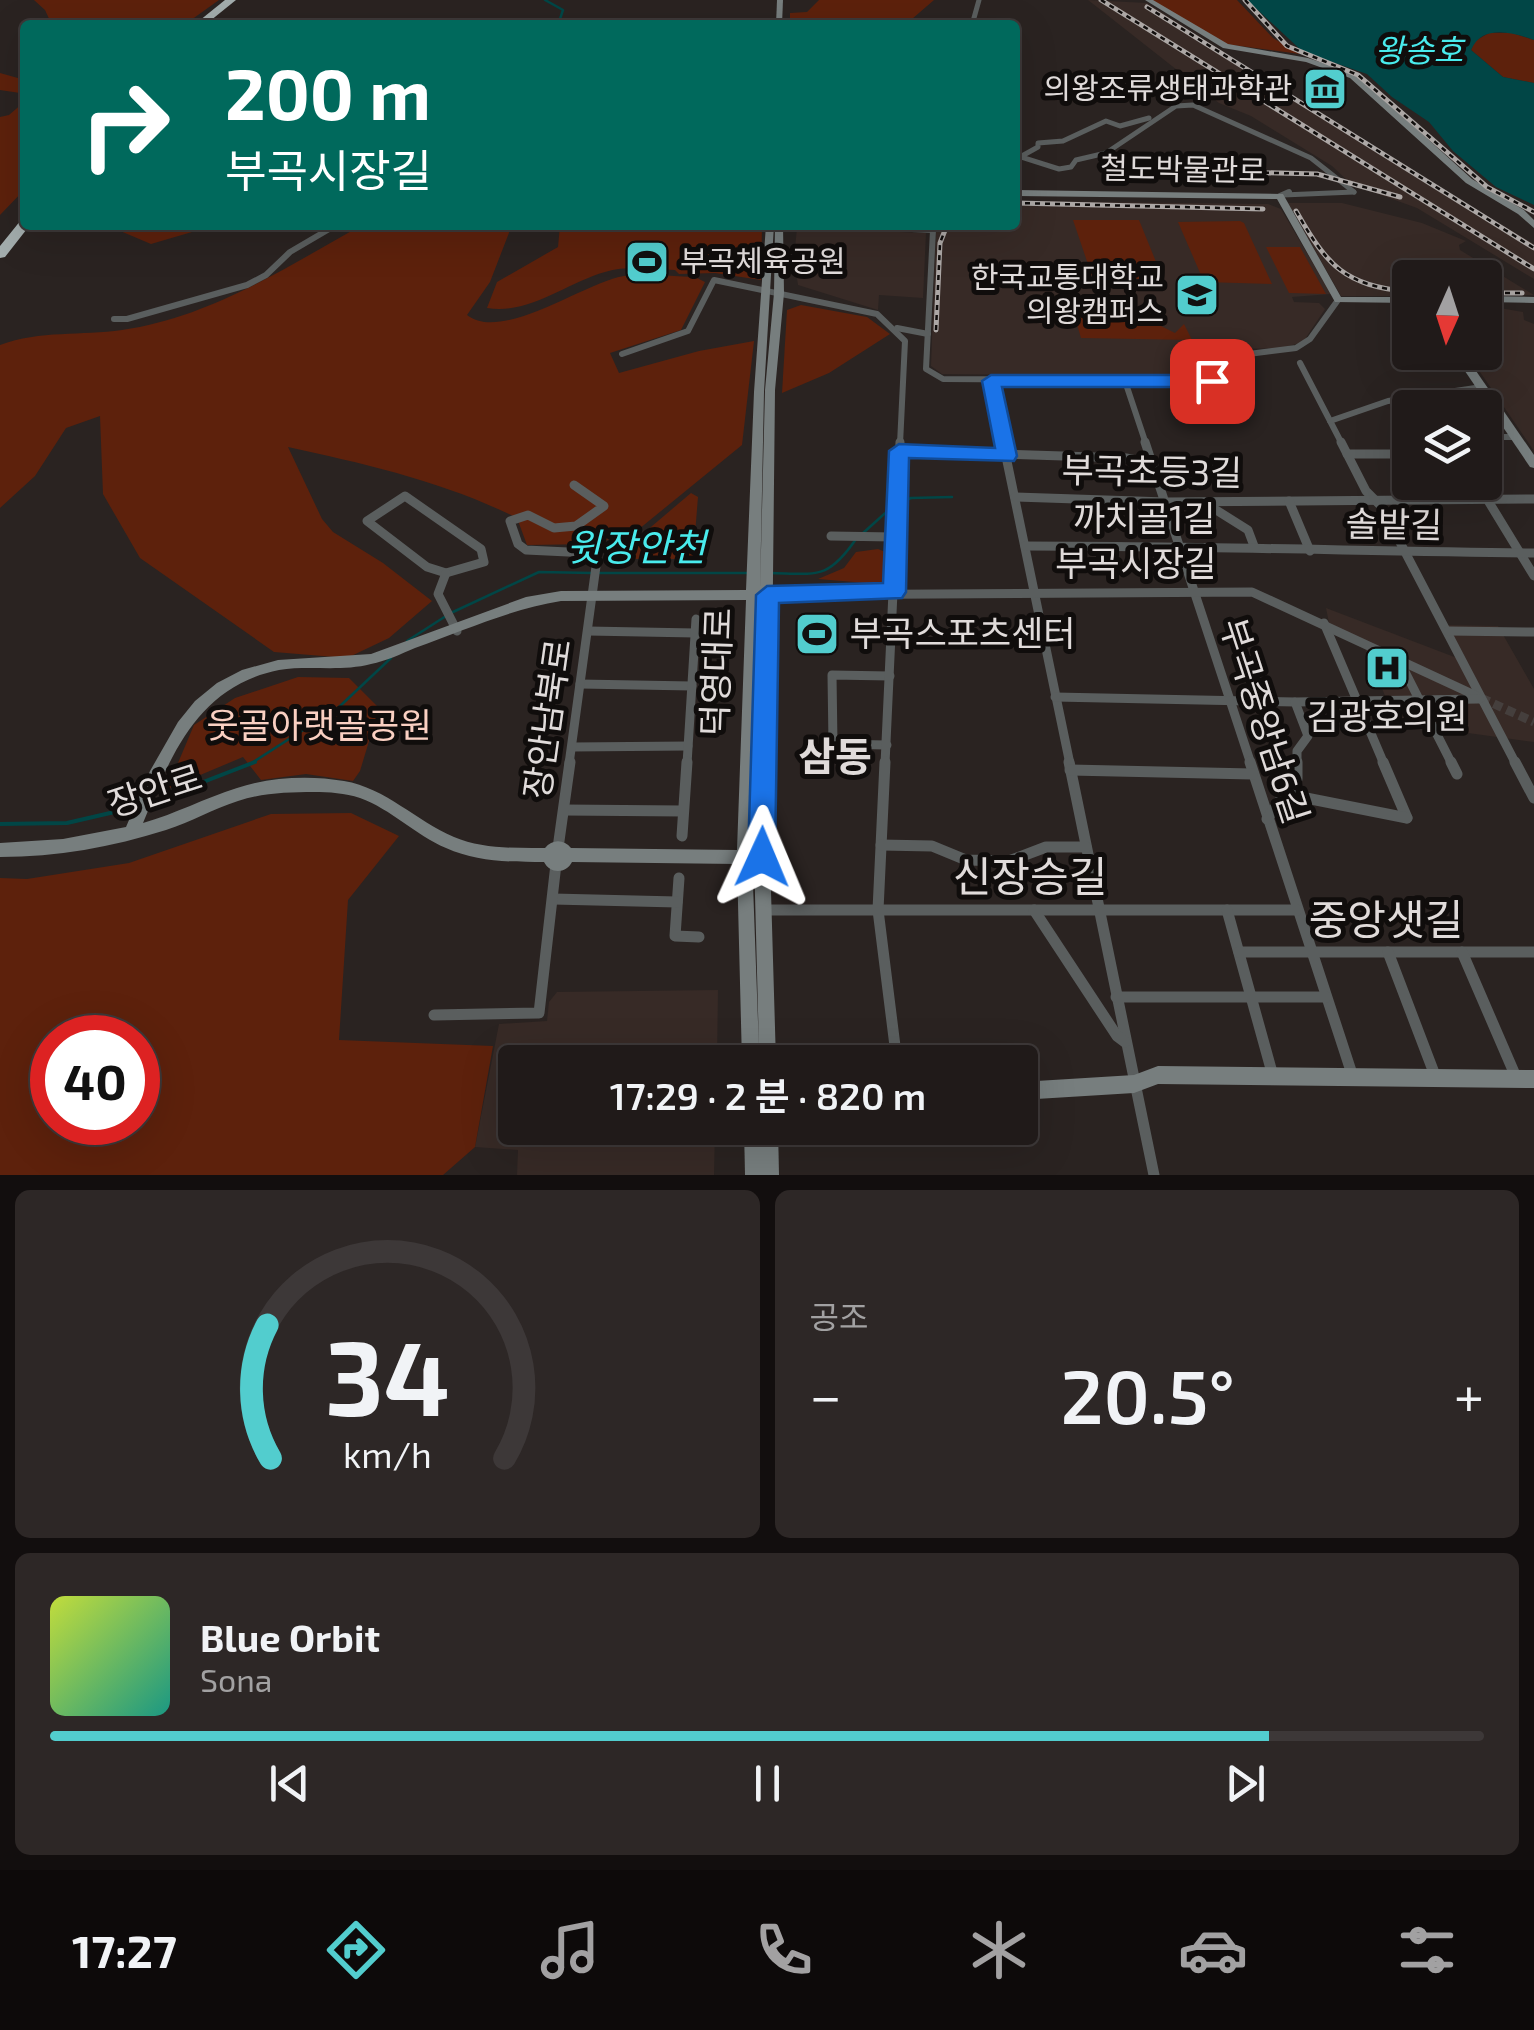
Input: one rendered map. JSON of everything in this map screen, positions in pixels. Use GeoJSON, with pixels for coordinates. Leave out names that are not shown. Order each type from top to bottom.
{"type":"FeatureCollection","features":[{"type":"Feature","properties":{"kind":"highway"},"geometry":{"type":"LineString","coordinates":[[205,20],[231,0]]}},
{"type":"Feature","properties":{"kind":"highway"},"geometry":{"type":"LineString","coordinates":[[213,20],[239,0]]}},
{"type":"Feature","properties":{"kind":"highway"},"geometry":{"type":"LineString","coordinates":[[0,239],[20,215]]}},
{"type":"Feature","properties":{"kind":"highway"},"geometry":{"type":"LineString","coordinates":[[0,254],[20,229]]}},
{"type":"Feature","properties":{"kind":"street"},"geometry":{"type":"LineString","coordinates":[[1148,0],[1226,46],[1308,60],[1353,76],[1469,181],[1532,222]]}},
{"type":"Feature","properties":{"kind":"street"},"geometry":{"type":"LineString","coordinates":[[1020,155],[1038,147],[1038,143],[1063,140],[1106,121],[1120,126],[1187,104],[1204,106],[1232,124],[1312,158],[1354,192],[1290,192],[1280,196]]}},
{"type":"Feature","properties":{"kind":"street"},"geometry":{"type":"LineString","coordinates":[[1020,157],[1059,169],[1071,168],[1076,160],[1106,153],[1158,116]]}},
{"type":"Feature","properties":{"kind":"street","name":"철도박물관로"},"geometry":{"type":"LineString","coordinates":[[1020,193],[1280,196],[1338,300]]}},
{"type":"Feature","properties":{"kind":"street"},"geometry":{"type":"LineString","coordinates":[[114,319],[127,320],[247,285],[327,230]]}},
{"type":"Feature","properties":{"kind":"street","name":"덕영대로"},"geometry":{"type":"LineString","coordinates":[[770,230],[773,292]]}},
{"type":"Feature","properties":{"kind":"street","name":"덕영대로"},"geometry":{"type":"LineString","coordinates":[[750,1045],[744,857],[761,568],[759,392],[779,230]]}},
{"type":"Feature","properties":{"kind":"street"},"geometry":{"type":"LineString","coordinates":[[935,230],[926,369],[932,376],[991,381],[1212,381],[1225,356],[1286,351],[1308,343],[1330,304],[1338,300],[1392,300]]}},
{"type":"Feature","properties":{"kind":"street"},"geometry":{"type":"LineString","coordinates":[[622,354],[688,331],[714,280],[877,314],[905,340],[878,910],[895,1045]]}},
{"type":"Feature","properties":{"kind":"street"},"geometry":{"type":"LineString","coordinates":[[1502,299],[1534,300]]}},
{"type":"Feature","properties":{"kind":"street"},"geometry":{"type":"LineString","coordinates":[[894,328],[928,334]]}},
{"type":"Feature","properties":{"kind":"street"},"geometry":{"type":"LineString","coordinates":[[1300,364],[1366,491],[1408,554],[1534,798]]}},
{"type":"Feature","properties":{"kind":"street"},"geometry":{"type":"LineString","coordinates":[[1470,370],[1534,464]]}},
{"type":"Feature","properties":{"kind":"street"},"geometry":{"type":"LineString","coordinates":[[991,381],[1154,1175]]}},
{"type":"Feature","properties":{"kind":"street","name":"부곡중앙남6길"},"geometry":{"type":"LineString","coordinates":[[1125,381],[1353,1077]]}},
{"type":"Feature","properties":{"kind":"street"},"geometry":{"type":"LineString","coordinates":[[1330,421],[1388,401],[1482,387]]}},
{"type":"Feature","properties":{"kind":"street"},"geometry":{"type":"LineString","coordinates":[[1502,438],[1516,438]]}},
{"type":"Feature","properties":{"kind":"street"},"geometry":{"type":"LineString","coordinates":[[899,451],[1126,458],[1153,463]]}},
{"type":"Feature","properties":{"kind":"street"},"geometry":{"type":"LineString","coordinates":[[1347,454],[1392,453]]}},
{"type":"Feature","properties":{"kind":"street"},"geometry":{"type":"LineString","coordinates":[[574,485],[604,506],[576,526],[554,528],[534,514],[522,514],[510,521],[518,544],[526,550],[588,553],[597,559],[596,569]]}},
{"type":"Feature","properties":{"kind":"street"},"geometry":{"type":"LineString","coordinates":[[405,496],[481,549],[484,562],[446,573],[427,567],[366,521],[405,496]]}},
{"type":"Feature","properties":{"kind":"street","name":"부곡초등3길"},"geometry":{"type":"LineString","coordinates":[[1014,497],[1166,502],[1392,499]]}},
{"type":"Feature","properties":{"kind":"street","name":"부곡초등3길"},"geometry":{"type":"LineString","coordinates":[[1502,499],[1534,498]]}},
{"type":"Feature","properties":{"kind":"street"},"geometry":{"type":"LineString","coordinates":[[1487,500],[1534,576]]}},
{"type":"Feature","properties":{"kind":"street","name":"부곡초등3길"},"geometry":{"type":"LineString","coordinates":[[1289,501],[1310,552]]}},
{"type":"Feature","properties":{"kind":"street","name":"까치골1길"},"geometry":{"type":"LineString","coordinates":[[1024,546],[1254,546],[1248,530],[1203,502]]}},
{"type":"Feature","properties":{"kind":"street"},"geometry":{"type":"LineString","coordinates":[[831,536],[894,537]]}},
{"type":"Feature","properties":{"kind":"street","name":"솔밭길"},"geometry":{"type":"LineString","coordinates":[[1254,546],[1310,552],[1534,553]]}},
{"type":"Feature","properties":{"kind":"street","name":"장안남북로"},"geometry":{"type":"LineString","coordinates":[[434,1015],[539,1013],[596,569]]}},
{"type":"Feature","properties":{"kind":"street"},"geometry":{"type":"LineString","coordinates":[[446,573],[438,594],[454,626]]}},
{"type":"Feature","properties":{"kind":"street"},"geometry":{"type":"LineString","coordinates":[[134,825],[181,724],[207,696],[273,666],[344,665],[371,660],[415,646],[454,626],[530,601],[593,592],[760,591]]}},
{"type":"Feature","properties":{"kind":"street","name":"덕영대로"},"geometry":{"type":"LineString","coordinates":[[760,591],[762,910],[767,1045]]}},
{"type":"Feature","properties":{"kind":"street","name":"부곡시장길"},"geometry":{"type":"LineString","coordinates":[[760,591],[1252,592],[1481,698]]}},
{"type":"Feature","properties":{"kind":"street"},"geometry":{"type":"LineString","coordinates":[[682,836],[696,619]]}},
{"type":"Feature","properties":{"kind":"street"},"geometry":{"type":"LineString","coordinates":[[1289,788],[1301,797],[1407,818],[1324,623]]}},
{"type":"Feature","properties":{"kind":"street"},"geometry":{"type":"LineString","coordinates":[[588,631],[696,633]]}},
{"type":"Feature","properties":{"kind":"street"},"geometry":{"type":"LineString","coordinates":[[1448,631],[1534,632]]}},
{"type":"Feature","properties":{"kind":"street"},"geometry":{"type":"LineString","coordinates":[[1399,660],[1457,774]]}},
{"type":"Feature","properties":{"kind":"street"},"geometry":{"type":"LineString","coordinates":[[886,746],[832,744],[832,675],[890,676]]}},
{"type":"Feature","properties":{"kind":"street"},"geometry":{"type":"LineString","coordinates":[[580,684],[692,686]]}},
{"type":"Feature","properties":{"kind":"street"},"geometry":{"type":"LineString","coordinates":[[1055,697],[1296,702],[1481,698]]}},
{"type":"Feature","properties":{"kind":"street"},"geometry":{"type":"LineString","coordinates":[[1267,818],[1297,779],[1297,751],[1308,736],[1296,702]]}},
{"type":"Feature","properties":{"kind":"street"},"geometry":{"type":"LineString","coordinates":[[572,747],[688,746]]}},
{"type":"Feature","properties":{"kind":"street"},"geometry":{"type":"LineString","coordinates":[[1070,770],[1252,774]]}},
{"type":"Feature","properties":{"kind":"street","name":"장안로"},"geometry":{"type":"LineString","coordinates":[[0,850],[92,843],[134,825],[166,824],[243,792],[276,786],[334,786],[380,799],[438,838],[466,850],[493,855],[744,857]]}},
{"type":"Feature","properties":{"kind":"street"},"geometry":{"type":"LineString","coordinates":[[564,810],[683,811]]}},
{"type":"Feature","properties":{"kind":"street"},"geometry":{"type":"LineString","coordinates":[[881,845],[932,846],[966,860],[1009,860],[1046,847],[1086,848]]}},
{"type":"Feature","properties":{"kind":"street"},"geometry":{"type":"LineString","coordinates":[[680,878],[675,936],[699,936]]}},
{"type":"Feature","properties":{"kind":"street"},"geometry":{"type":"LineString","coordinates":[[553,899],[677,902]]}},
{"type":"Feature","properties":{"kind":"street","name":"신장승길"},"geometry":{"type":"LineString","coordinates":[[762,910],[1297,910]]}},
{"type":"Feature","properties":{"kind":"street"},"geometry":{"type":"LineString","coordinates":[[1034,910],[1117,1036],[1125,1042]]}},
{"type":"Feature","properties":{"kind":"street"},"geometry":{"type":"LineString","coordinates":[[1227,910],[1273,1076]]}},
{"type":"Feature","properties":{"kind":"street","name":"중앙샛길"},"geometry":{"type":"LineString","coordinates":[[1239,952],[1534,952]]}},
{"type":"Feature","properties":{"kind":"street"},"geometry":{"type":"LineString","coordinates":[[1388,952],[1436,1078]]}},
{"type":"Feature","properties":{"kind":"street"},"geometry":{"type":"LineString","coordinates":[[1038,1090],[1134,1084],[1158,1075],[1525,1079],[1462,952]]}},
{"type":"Feature","properties":{"kind":"street"},"geometry":{"type":"LineString","coordinates":[[1116,997],[1326,997]]}},
{"type":"Feature","properties":{"kind":"street"},"geometry":{"type":"LineString","coordinates":[[753,1145],[754,1175]]}},
{"type":"Feature","properties":{"kind":"street"},"geometry":{"type":"LineString","coordinates":[[769,1145],[770,1175]]}},
{"type":"Feature","properties":{"kind":"shaded area"},"geometry":{"type":"Polygon","coordinates":[[[1088,0],[1147,3],[1381,153],[1534,244],[1534,279],[1417,208],[1351,184],[1332,166],[1251,116],[1219,103],[1088,0]]]}},
{"type":"Feature","properties":{"kind":"shaded area"},"geometry":{"type":"Polygon","coordinates":[[[1020,201],[1268,204],[1281,209],[1331,294],[1292,297],[1294,302],[1319,303],[1325,309],[1303,342],[1282,348],[1239,349],[1220,356],[1204,377],[942,374],[931,366],[936,232],[1020,230],[1020,201]]]}},
{"type":"Feature","properties":{"kind":"shaded area"},"geometry":{"type":"Polygon","coordinates":[[[1288,203],[1342,203],[1422,223],[1466,241],[1459,245],[1460,250],[1476,260],[1392,260],[1392,296],[1341,296],[1288,203]]]}},
{"type":"Feature","properties":{"kind":"shaded area"},"geometry":{"type":"Polygon","coordinates":[[[797,230],[926,233],[923,298],[879,295],[878,310],[798,285],[794,259],[797,230]]]}},
{"type":"Feature","properties":{"kind":"shaded area"},"geometry":{"type":"Polygon","coordinates":[[[1502,276],[1534,295],[1502,295],[1502,276]]]}},
{"type":"Feature","properties":{"kind":"shaded area"},"geometry":{"type":"Polygon","coordinates":[[[1502,308],[1523,312],[1524,320],[1534,324],[1534,451],[1502,404],[1502,390],[1492,390],[1479,370],[1502,370],[1502,308]]]}},
{"type":"Feature","properties":{"kind":"shaded area"},"geometry":{"type":"Polygon","coordinates":[[[1326,608],[1457,658],[1443,625],[1498,626],[1534,689],[1534,742],[1439,729],[1394,717],[1364,646],[1330,628],[1326,608]]]}},
{"type":"Feature","properties":{"kind":"shaded area"},"geometry":{"type":"Polygon","coordinates":[[[718,990],[717,1045],[498,1045],[498,1145],[715,1145],[714,1175],[517,1175],[518,1150],[475,1147],[499,1024],[547,1021],[549,1002],[557,992],[718,990]]]}},
{"type":"Feature","properties":{"kind":"green space"},"geometry":{"type":"Polygon","coordinates":[[[34,0],[219,0],[191,20],[50,20],[34,0]]]}},
{"type":"Feature","properties":{"kind":"green space"},"geometry":{"type":"Polygon","coordinates":[[[819,0],[934,0],[911,20],[790,20],[790,13],[807,12],[819,0]]]}},
{"type":"Feature","properties":{"kind":"green space"},"geometry":{"type":"Polygon","coordinates":[[[1151,0],[1237,0],[1273,38],[1300,54],[1225,44],[1151,0]]]}},
{"type":"Feature","properties":{"kind":"green space"},"geometry":{"type":"Polygon","coordinates":[[[1489,33],[1512,33],[1534,40],[1534,83],[1503,77],[1471,50],[1475,41],[1489,33]]]}},
{"type":"Feature","properties":{"kind":"green space"},"geometry":{"type":"Polygon","coordinates":[[[0,73],[20,79],[20,93],[0,90],[0,73]]]}},
{"type":"Feature","properties":{"kind":"green space"},"geometry":{"type":"Polygon","coordinates":[[[20,106],[20,194],[0,215],[0,117],[20,106]]]}},
{"type":"Feature","properties":{"kind":"green space"},"geometry":{"type":"Polygon","coordinates":[[[1073,220],[1139,220],[1163,279],[1093,279],[1073,220]]]}},
{"type":"Feature","properties":{"kind":"green space"},"geometry":{"type":"Polygon","coordinates":[[[1240,221],[1272,284],[1204,282],[1178,222],[1240,221]]]}},
{"type":"Feature","properties":{"kind":"green space"},"geometry":{"type":"Polygon","coordinates":[[[118,230],[199,230],[151,244],[118,230]]]}},
{"type":"Feature","properties":{"kind":"green space"},"geometry":{"type":"Polygon","coordinates":[[[353,230],[510,230],[490,282],[467,315],[482,322],[522,317],[624,276],[695,277],[705,282],[681,330],[610,353],[619,373],[754,341],[742,445],[639,529],[595,544],[527,545],[517,518],[490,505],[405,475],[288,447],[322,519],[333,532],[383,563],[432,601],[389,638],[347,658],[274,652],[140,558],[103,494],[100,416],[66,428],[35,476],[0,508],[0,345],[46,335],[155,324],[217,302],[353,230]]]}},
{"type":"Feature","properties":{"kind":"green space","name":"부곡체육공원"},"geometry":{"type":"Polygon","coordinates":[[[560,230],[762,230],[761,280],[715,273],[622,269],[590,277],[533,303],[487,308],[497,282],[558,247],[560,230]]]}},
{"type":"Feature","properties":{"kind":"green space"},"geometry":{"type":"Polygon","coordinates":[[[1266,247],[1300,247],[1326,294],[1289,293],[1266,247]]]}},
{"type":"Feature","properties":{"kind":"green space"},"geometry":{"type":"Polygon","coordinates":[[[1069,297],[1101,297],[1103,316],[1165,317],[1157,324],[1175,333],[1184,324],[1192,340],[1081,338],[1069,297]]]}},
{"type":"Feature","properties":{"kind":"green space"},"geometry":{"type":"Polygon","coordinates":[[[801,305],[867,317],[890,334],[829,373],[782,393],[787,310],[801,305]]]}},
{"type":"Feature","properties":{"kind":"green space"},"geometry":{"type":"Polygon","coordinates":[[[691,493],[698,497],[693,559],[624,559],[625,549],[691,493]]]}},
{"type":"Feature","properties":{"kind":"green space"},"geometry":{"type":"Polygon","coordinates":[[[878,549],[888,553],[888,580],[878,584],[818,579],[844,568],[856,552],[878,549]]]}},
{"type":"Feature","properties":{"kind":"green space","name":"웃골아랫골공원"},"geometry":{"type":"Polygon","coordinates":[[[298,677],[349,678],[379,708],[360,771],[353,781],[306,774],[261,780],[243,757],[167,789],[194,725],[235,698],[298,677]]]}},
{"type":"Feature","properties":{"kind":"green space"},"geometry":{"type":"Polygon","coordinates":[[[351,813],[399,836],[348,900],[339,1040],[493,1046],[475,1147],[443,1175],[0,1175],[0,878],[27,879],[129,863],[271,814],[351,813]]]}},
{"type":"Feature","properties":{"kind":"water","name":"왕송호"},"geometry":{"type":"Polygon","coordinates":[[[1247,0],[1534,0],[1534,40],[1490,33],[1482,36],[1471,50],[1503,77],[1534,83],[1534,205],[1496,187],[1453,151],[1429,122],[1367,74],[1303,52],[1247,0]]]}},
{"type":"Feature","properties":{"kind":"waterway"},"geometry":{"type":"LineString","coordinates":[[545,0],[563,10],[560,20]]}},
{"type":"Feature","properties":{"kind":"waterway","name":"윗장안천"},"geometry":{"type":"LineString","coordinates":[[900,503],[911,498],[952,497]]}},
{"type":"Feature","properties":{"kind":"waterway","name":"윗장안천"},"geometry":{"type":"LineString","coordinates":[[862,534],[893,506]]}},
{"type":"Feature","properties":{"kind":"waterway","name":"윗장안천"},"geometry":{"type":"LineString","coordinates":[[770,573],[820,572],[837,562],[856,539]]}},
{"type":"Feature","properties":{"kind":"waterway","name":"윗장안천"},"geometry":{"type":"LineString","coordinates":[[453,612],[539,572],[592,573]]}},
{"type":"Feature","properties":{"kind":"waterway","name":"윗장안천"},"geometry":{"type":"LineString","coordinates":[[600,573],[747,573]]}},
{"type":"Feature","properties":{"kind":"waterway","name":"윗장안천"},"geometry":{"type":"LineString","coordinates":[[407,641],[446,616]]}},
{"type":"Feature","properties":{"kind":"waterway","name":"윗장안천"},"geometry":{"type":"LineString","coordinates":[[250,764],[339,707],[391,658]]}},
{"type":"Feature","properties":{"kind":"waterway","name":"윗장안천"},"geometry":{"type":"LineString","coordinates":[[250,764],[255,762]]}},
{"type":"Feature","properties":{"kind":"waterway","name":"윗장안천"},"geometry":{"type":"LineString","coordinates":[[149,803],[250,764]]}},
{"type":"Feature","properties":{"kind":"waterway","name":"윗장안천"},"geometry":{"type":"LineString","coordinates":[[0,824],[67,823],[136,807]]}},
{"type":"Feature","properties":{"kind":"tunnel"},"geometry":{"type":"LineString","coordinates":[[1481,698],[1534,722]]}},
{"type":"Feature","properties":{"kind":"railway"},"geometry":{"type":"LineString","coordinates":[[1101,0],[1534,269]]}},
{"type":"Feature","properties":{"kind":"railway"},"geometry":{"type":"LineString","coordinates":[[1245,0],[1287,46],[1358,75],[1487,187],[1534,212]]}},
{"type":"Feature","properties":{"kind":"railway"},"geometry":{"type":"LineString","coordinates":[[1147,7],[1534,248]]}},
{"type":"Feature","properties":{"kind":"railway"},"geometry":{"type":"LineString","coordinates":[[1234,172],[1317,174],[1400,197]]}},
{"type":"Feature","properties":{"kind":"railway"},"geometry":{"type":"LineString","coordinates":[[1020,203],[1263,209]]}},
{"type":"Feature","properties":{"kind":"railway"},"geometry":{"type":"LineString","coordinates":[[1296,211],[1318,246],[1340,270],[1392,290]]}},
{"type":"Feature","properties":{"kind":"railway"},"geometry":{"type":"LineString","coordinates":[[936,330],[940,243],[945,230]]}},
{"type":"Feature","properties":{"kind":"railway"},"geometry":{"type":"LineString","coordinates":[[1502,293],[1522,293]]}},
{"type":"Feature","properties":{"kind":"place","name":"의왕조류생태과학관"},"geometry":{"type":"Point","coordinates":[1325,89]}},
{"type":"Feature","properties":{"kind":"place","name":"부곡체육공원"},"geometry":{"type":"Point","coordinates":[647,262]}},
{"type":"Feature","properties":{"kind":"place","name":"한국교통대학교 의왕캠퍼스"},"geometry":{"type":"Point","coordinates":[1197,295]}},
{"type":"Feature","properties":{"kind":"place","name":"부곡스포츠센터"},"geometry":{"type":"Point","coordinates":[817,634]}},
{"type":"Feature","properties":{"kind":"place","name":"김광호의원"},"geometry":{"type":"Point","coordinates":[1387,668]}},
{"type":"Feature","properties":{"kind":"district","name":"삼동"},"geometry":{"type":"Point","coordinates":[835,757]}},
{"type":"Feature","properties":{"kind":"route"},"geometry":{"type":"LineString","coordinates":[[762,857],[767,595],[894,592],[899,451],[1006,456],[991,381],[1212,381]]}}]}
